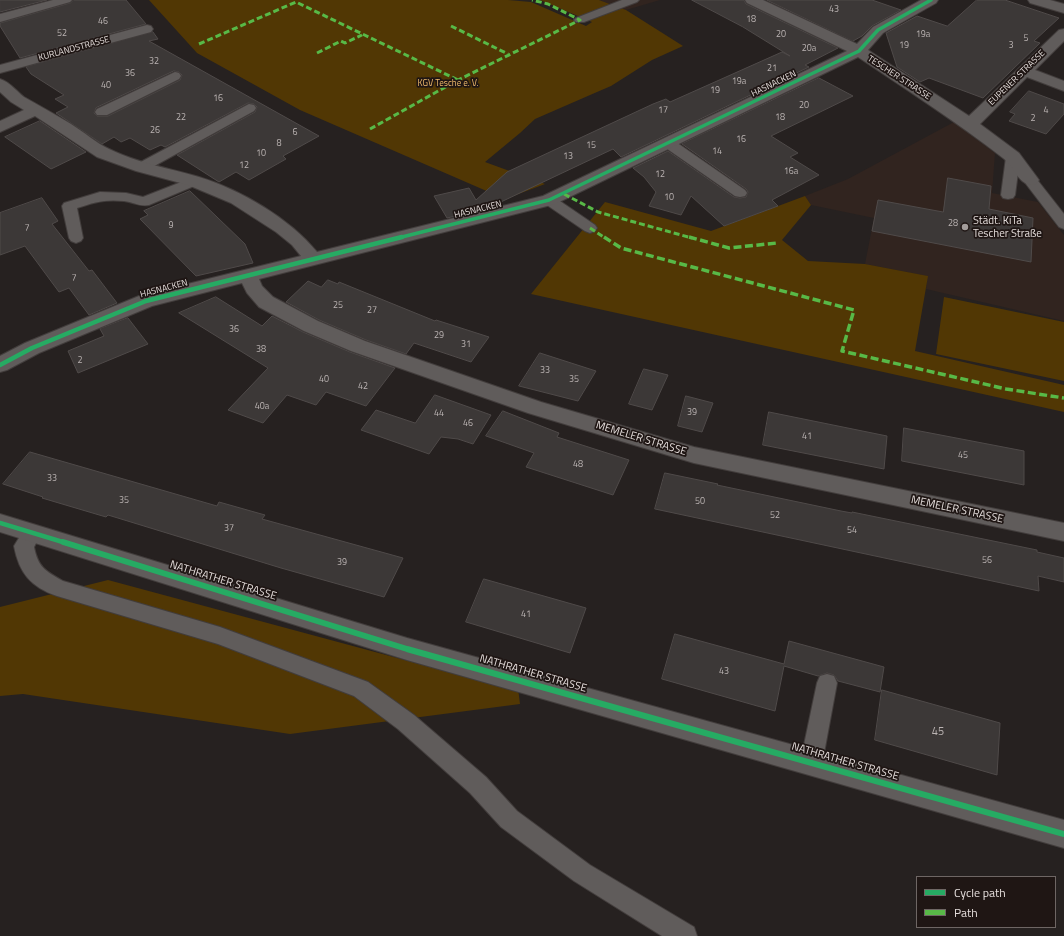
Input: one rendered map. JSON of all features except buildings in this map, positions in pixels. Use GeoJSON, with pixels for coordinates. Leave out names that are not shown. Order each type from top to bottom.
{"type":"FeatureCollection","features":[{"type":"Feature","properties":{"kind":"street","name":"TESCHER STRASSE"},"geometry":{"type":"LineString","coordinates":[[752,0],[859,51],[970,124],[1013,157],[1030,180]]}},
{"type":"Feature","properties":{"kind":"street","name":"HASNACKEN"},"geometry":{"type":"LineString","coordinates":[[0,366],[32,348],[146,301],[312,258],[549,200],[859,51],[878,30],[931,0]]}},
{"type":"Feature","properties":{"kind":"street"},"geometry":{"type":"LineString","coordinates":[[1035,0],[1064,9]]}},
{"type":"Feature","properties":{"kind":"street","name":"EUPENER STRASSE"},"geometry":{"type":"LineString","coordinates":[[970,124],[1064,33]]}},
{"type":"Feature","properties":{"kind":"street"},"geometry":{"type":"LineString","coordinates":[[1024,71],[1064,86]]}},
{"type":"Feature","properties":{"kind":"street"},"geometry":{"type":"LineString","coordinates":[[0,84],[34,111],[66,128],[103,153],[142,167],[194,181],[237,199],[282,228],[298,241],[312,258]]}},
{"type":"Feature","properties":{"kind":"street"},"geometry":{"type":"LineString","coordinates":[[0,127],[34,111]]}},
{"type":"Feature","properties":{"kind":"street","name":"MEMELER STRASSE"},"geometry":{"type":"LineString","coordinates":[[248,275],[254,289],[266,302],[311,326],[358,346],[535,408],[694,455],[1064,532]]}},
{"type":"Feature","properties":{"kind":"street","name":"NATHRATHER STRASSE"},"geometry":{"type":"LineString","coordinates":[[0,523],[407,649],[1064,834]]}},
{"type":"Feature","properties":{"kind":"lane"},"geometry":{"type":"LineString","coordinates":[[0,18],[66,0]]}},
{"type":"Feature","properties":{"kind":"lane"},"geometry":{"type":"LineString","coordinates":[[580,20],[633,0]]}},
{"type":"Feature","properties":{"kind":"lane","name":"KURLANDSTRASSE"},"geometry":{"type":"LineString","coordinates":[[0,69],[147,28]]}},
{"type":"Feature","properties":{"kind":"lane"},"geometry":{"type":"LineString","coordinates":[[102,112],[175,76]]}},
{"type":"Feature","properties":{"kind":"lane"},"geometry":{"type":"LineString","coordinates":[[142,167],[249,108]]}},
{"type":"Feature","properties":{"kind":"lane"},"geometry":{"type":"LineString","coordinates":[[668,143],[740,193]]}},
{"type":"Feature","properties":{"kind":"lane"},"geometry":{"type":"LineString","coordinates":[[1008,196],[1013,157]]}},
{"type":"Feature","properties":{"kind":"lane"},"geometry":{"type":"LineString","coordinates":[[1030,180],[1064,224]]}},
{"type":"Feature","properties":{"kind":"lane"},"geometry":{"type":"LineString","coordinates":[[76,238],[69,206],[100,196],[126,197],[144,202],[194,181]]}},
{"type":"Feature","properties":{"kind":"lane"},"geometry":{"type":"LineString","coordinates":[[549,200],[590,228]]}},
{"type":"Feature","properties":{"kind":"lane"},"geometry":{"type":"LineString","coordinates":[[32,533],[24,546],[27,563],[36,576],[57,588],[220,636],[362,689],[406,722],[478,785],[509,819],[582,873],[685,936]]}},
{"type":"Feature","properties":{"kind":"lane"},"geometry":{"type":"LineString","coordinates":[[812,764],[827,683]]}},
{"type":"Feature","properties":{"kind":"shaded area"},"geometry":{"type":"Polygon","coordinates":[[[599,0],[660,0],[626,10],[599,0]]]}},
{"type":"Feature","properties":{"kind":"shaded area","name":"Städt. KiTa Tescher Straße"},"geometry":{"type":"Polygon","coordinates":[[[954,122],[995,153],[992,193],[1038,202],[1064,235],[1064,321],[926,289],[927,276],[865,264],[874,218],[811,205],[805,196],[848,179],[954,122]]]}},
{"type":"Feature","properties":{"kind":"green space","name":"KGV Tesche e. V."},"geometry":{"type":"Polygon","coordinates":[[[149,0],[508,0],[531,2],[586,26],[592,22],[540,0],[599,0],[626,10],[683,46],[652,60],[611,86],[535,119],[485,162],[545,184],[505,199],[300,110],[197,53],[149,0]]]}},
{"type":"Feature","properties":{"kind":"green space"},"geometry":{"type":"Polygon","coordinates":[[[805,196],[811,205],[782,240],[808,261],[865,264],[928,276],[915,351],[1064,385],[1064,412],[531,294],[605,202],[711,231],[805,196]]]}},
{"type":"Feature","properties":{"kind":"green space"},"geometry":{"type":"Polygon","coordinates":[[[944,297],[1064,322],[1064,381],[936,354],[944,297]]]}},
{"type":"Feature","properties":{"kind":"green space"},"geometry":{"type":"Polygon","coordinates":[[[108,580],[427,666],[518,688],[520,704],[290,734],[23,694],[0,696],[0,607],[108,580]]]}},
{"type":"Feature","properties":{"kind":"marked path"},"geometry":{"type":"LineString","coordinates":[[370,129],[458,80],[580,20],[548,4],[532,0]]}},
{"type":"Feature","properties":{"kind":"marked path"},"geometry":{"type":"LineString","coordinates":[[199,44],[296,2],[458,80]]}},
{"type":"Feature","properties":{"kind":"marked path"},"geometry":{"type":"LineString","coordinates":[[451,26],[508,54]]}},
{"type":"Feature","properties":{"kind":"marked path"},"geometry":{"type":"LineString","coordinates":[[317,53],[341,41],[345,43],[362,35]]}},
{"type":"Feature","properties":{"kind":"marked path"},"geometry":{"type":"LineString","coordinates":[[564,194],[598,212],[729,248],[777,243]]}},
{"type":"Feature","properties":{"kind":"marked path"},"geometry":{"type":"LineString","coordinates":[[590,228],[621,248],[854,310],[842,351],[1006,389],[1064,398]]}},
{"type":"Feature","properties":{"kind":"cycle path"},"geometry":{"type":"LineString","coordinates":[[0,365],[32,348],[146,301],[549,200],[859,51],[878,30],[931,0]]}},
{"type":"Feature","properties":{"kind":"cycle path"},"geometry":{"type":"LineString","coordinates":[[0,523],[407,649],[1064,834]]}},
{"type":"Feature","properties":{"kind":"place","name":"Städt. KiTa Tescher Straße"},"geometry":{"type":"Point","coordinates":[965,227]}}]}
